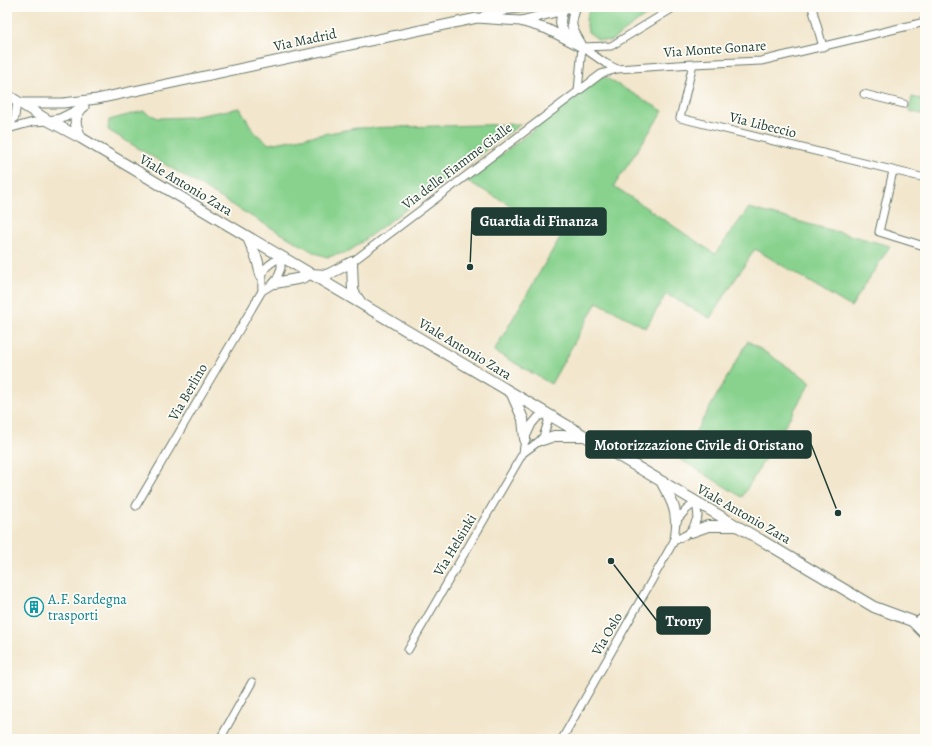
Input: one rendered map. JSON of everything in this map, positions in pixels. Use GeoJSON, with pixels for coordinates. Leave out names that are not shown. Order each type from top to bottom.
{"type":"FeatureCollection","features":[{"type":"Feature","properties":{"kind":"main road","name":"Viale Antonio Zara"},"geometry":{"type":"LineString","coordinates":[[7,95],[874,607],[921,621],[925,634]]}},
{"type":"Feature","properties":{"kind":"main road"},"geometry":{"type":"LineString","coordinates":[[80,108],[76,115],[75,121],[81,138]]}},
{"type":"Feature","properties":{"kind":"main road"},"geometry":{"type":"LineString","coordinates":[[248,238],[257,259],[261,275]]}},
{"type":"Feature","properties":{"kind":"main road"},"geometry":{"type":"LineString","coordinates":[[275,283],[302,278],[310,274],[327,275],[352,262],[353,291],[363,305]]}},
{"type":"Feature","properties":{"kind":"main road"},"geometry":{"type":"LineString","coordinates":[[512,394],[523,419],[525,439]]}},
{"type":"Feature","properties":{"kind":"main road"},"geometry":{"type":"LineString","coordinates":[[542,440],[554,436],[584,436]]}},
{"type":"Feature","properties":{"kind":"main road"},"geometry":{"type":"LineString","coordinates":[[661,482],[673,502],[676,512],[676,521]]}},
{"type":"Feature","properties":{"kind":"main road"},"geometry":{"type":"LineString","coordinates":[[691,532],[708,526],[736,526]]}},
{"type":"Feature","properties":{"kind":"street"},"geometry":{"type":"LineString","coordinates":[[477,18],[511,8],[526,7]]}},
{"type":"Feature","properties":{"kind":"street"},"geometry":{"type":"LineString","coordinates":[[520,21],[563,8],[576,7],[571,20],[572,29],[582,47],[578,91]]}},
{"type":"Feature","properties":{"kind":"street"},"geometry":{"type":"LineString","coordinates":[[520,21],[547,29],[582,47],[611,46],[675,7]]}},
{"type":"Feature","properties":{"kind":"street"},"geometry":{"type":"LineString","coordinates":[[812,7],[823,47]]}},
{"type":"Feature","properties":{"kind":"street"},"geometry":{"type":"LineString","coordinates":[[563,8],[560,25],[566,35],[604,64],[617,70]]}},
{"type":"Feature","properties":{"kind":"street","name":"Via Madrid"},"geometry":{"type":"LineString","coordinates":[[19,102],[63,103],[97,99],[477,18],[520,21]]}},
{"type":"Feature","properties":{"kind":"street","name":"Via Monte Gonare"},"geometry":{"type":"LineString","coordinates":[[617,70],[693,64],[761,61],[925,22]]}},
{"type":"Feature","properties":{"kind":"street","name":"Via Libeccio"},"geometry":{"type":"LineString","coordinates":[[693,64],[680,118],[925,178]]}},
{"type":"Feature","properties":{"kind":"street","name":"Via delle Fiamme Gialle"},"geometry":{"type":"LineString","coordinates":[[352,262],[600,74],[617,70]]}},
{"type":"Feature","properties":{"kind":"street"},"geometry":{"type":"LineString","coordinates":[[864,94],[904,104]]}},
{"type":"Feature","properties":{"kind":"street","name":"Via Madrid"},"geometry":{"type":"LineString","coordinates":[[49,121],[60,119],[97,99]]}},
{"type":"Feature","properties":{"kind":"street"},"geometry":{"type":"LineString","coordinates":[[8,129],[15,117],[19,102]]}},
{"type":"Feature","properties":{"kind":"street"},"geometry":{"type":"LineString","coordinates":[[8,129],[33,122],[49,121]]}},
{"type":"Feature","properties":{"kind":"street"},"geometry":{"type":"LineString","coordinates":[[893,171],[879,232],[924,246],[925,250]]}},
{"type":"Feature","properties":{"kind":"street"},"geometry":{"type":"LineString","coordinates":[[262,291],[261,275],[270,264],[281,257]]}},
{"type":"Feature","properties":{"kind":"street"},"geometry":{"type":"LineString","coordinates":[[275,283],[281,268],[281,257]]}},
{"type":"Feature","properties":{"kind":"street","name":"Via Berlino"},"geometry":{"type":"LineString","coordinates":[[136,506],[262,291],[275,283]]}},
{"type":"Feature","properties":{"kind":"street"},"geometry":{"type":"LineString","coordinates":[[542,440],[548,422],[547,414]]}},
{"type":"Feature","properties":{"kind":"street","name":"Via Helsinki"},"geometry":{"type":"LineString","coordinates":[[408,650],[523,453],[525,439],[535,421],[538,417],[547,414]]}},
{"type":"Feature","properties":{"kind":"street","name":"Via Helsinki"},"geometry":{"type":"LineString","coordinates":[[523,453],[542,440]]}},
{"type":"Feature","properties":{"kind":"street"},"geometry":{"type":"LineString","coordinates":[[676,521],[696,502]]}},
{"type":"Feature","properties":{"kind":"street"},"geometry":{"type":"LineString","coordinates":[[674,541],[691,532],[698,516],[696,502]]}},
{"type":"Feature","properties":{"kind":"street","name":"Via Oslo"},"geometry":{"type":"LineString","coordinates":[[562,739],[674,541],[676,521]]}},
{"type":"Feature","properties":{"kind":"street"},"geometry":{"type":"LineString","coordinates":[[220,739],[252,682]]}},
{"type":"Feature","properties":{"kind":"green space"},"geometry":{"type":"Polygon","coordinates":[[[590,7],[660,7],[611,41],[599,40],[588,32],[586,19],[590,7]]]}},
{"type":"Feature","properties":{"kind":"green space"},"geometry":{"type":"Polygon","coordinates":[[[603,76],[663,111],[614,186],[715,254],[749,208],[890,246],[851,307],[755,249],[710,318],[666,294],[646,328],[597,302],[551,384],[494,351],[562,234],[467,181],[603,76]]]}},
{"type":"Feature","properties":{"kind":"green space"},"geometry":{"type":"Polygon","coordinates":[[[925,78],[925,115],[909,111],[912,97],[921,99],[925,78]]]}},
{"type":"Feature","properties":{"kind":"green space"},"geometry":{"type":"Polygon","coordinates":[[[240,108],[254,132],[269,144],[356,128],[521,124],[348,252],[327,257],[315,253],[249,215],[108,130],[109,120],[143,111],[158,118],[190,117],[240,108]]]}},
{"type":"Feature","properties":{"kind":"green space"},"geometry":{"type":"Polygon","coordinates":[[[748,341],[811,382],[742,497],[680,459],[748,341]]]}},
{"type":"Feature","properties":{"kind":"place","name":"Guardia di Finanza"},"geometry":{"type":"Point","coordinates":[470,267]}},
{"type":"Feature","properties":{"kind":"place","name":"Motorizzazione Civile di Oristano"},"geometry":{"type":"Point","coordinates":[838,513]}},
{"type":"Feature","properties":{"kind":"place","name":"Trony"},"geometry":{"type":"Point","coordinates":[611,561]}},
{"type":"Feature","properties":{"kind":"place","name":"A.F. Sardegna trasporti"},"geometry":{"type":"Point","coordinates":[34,607]}}]}
